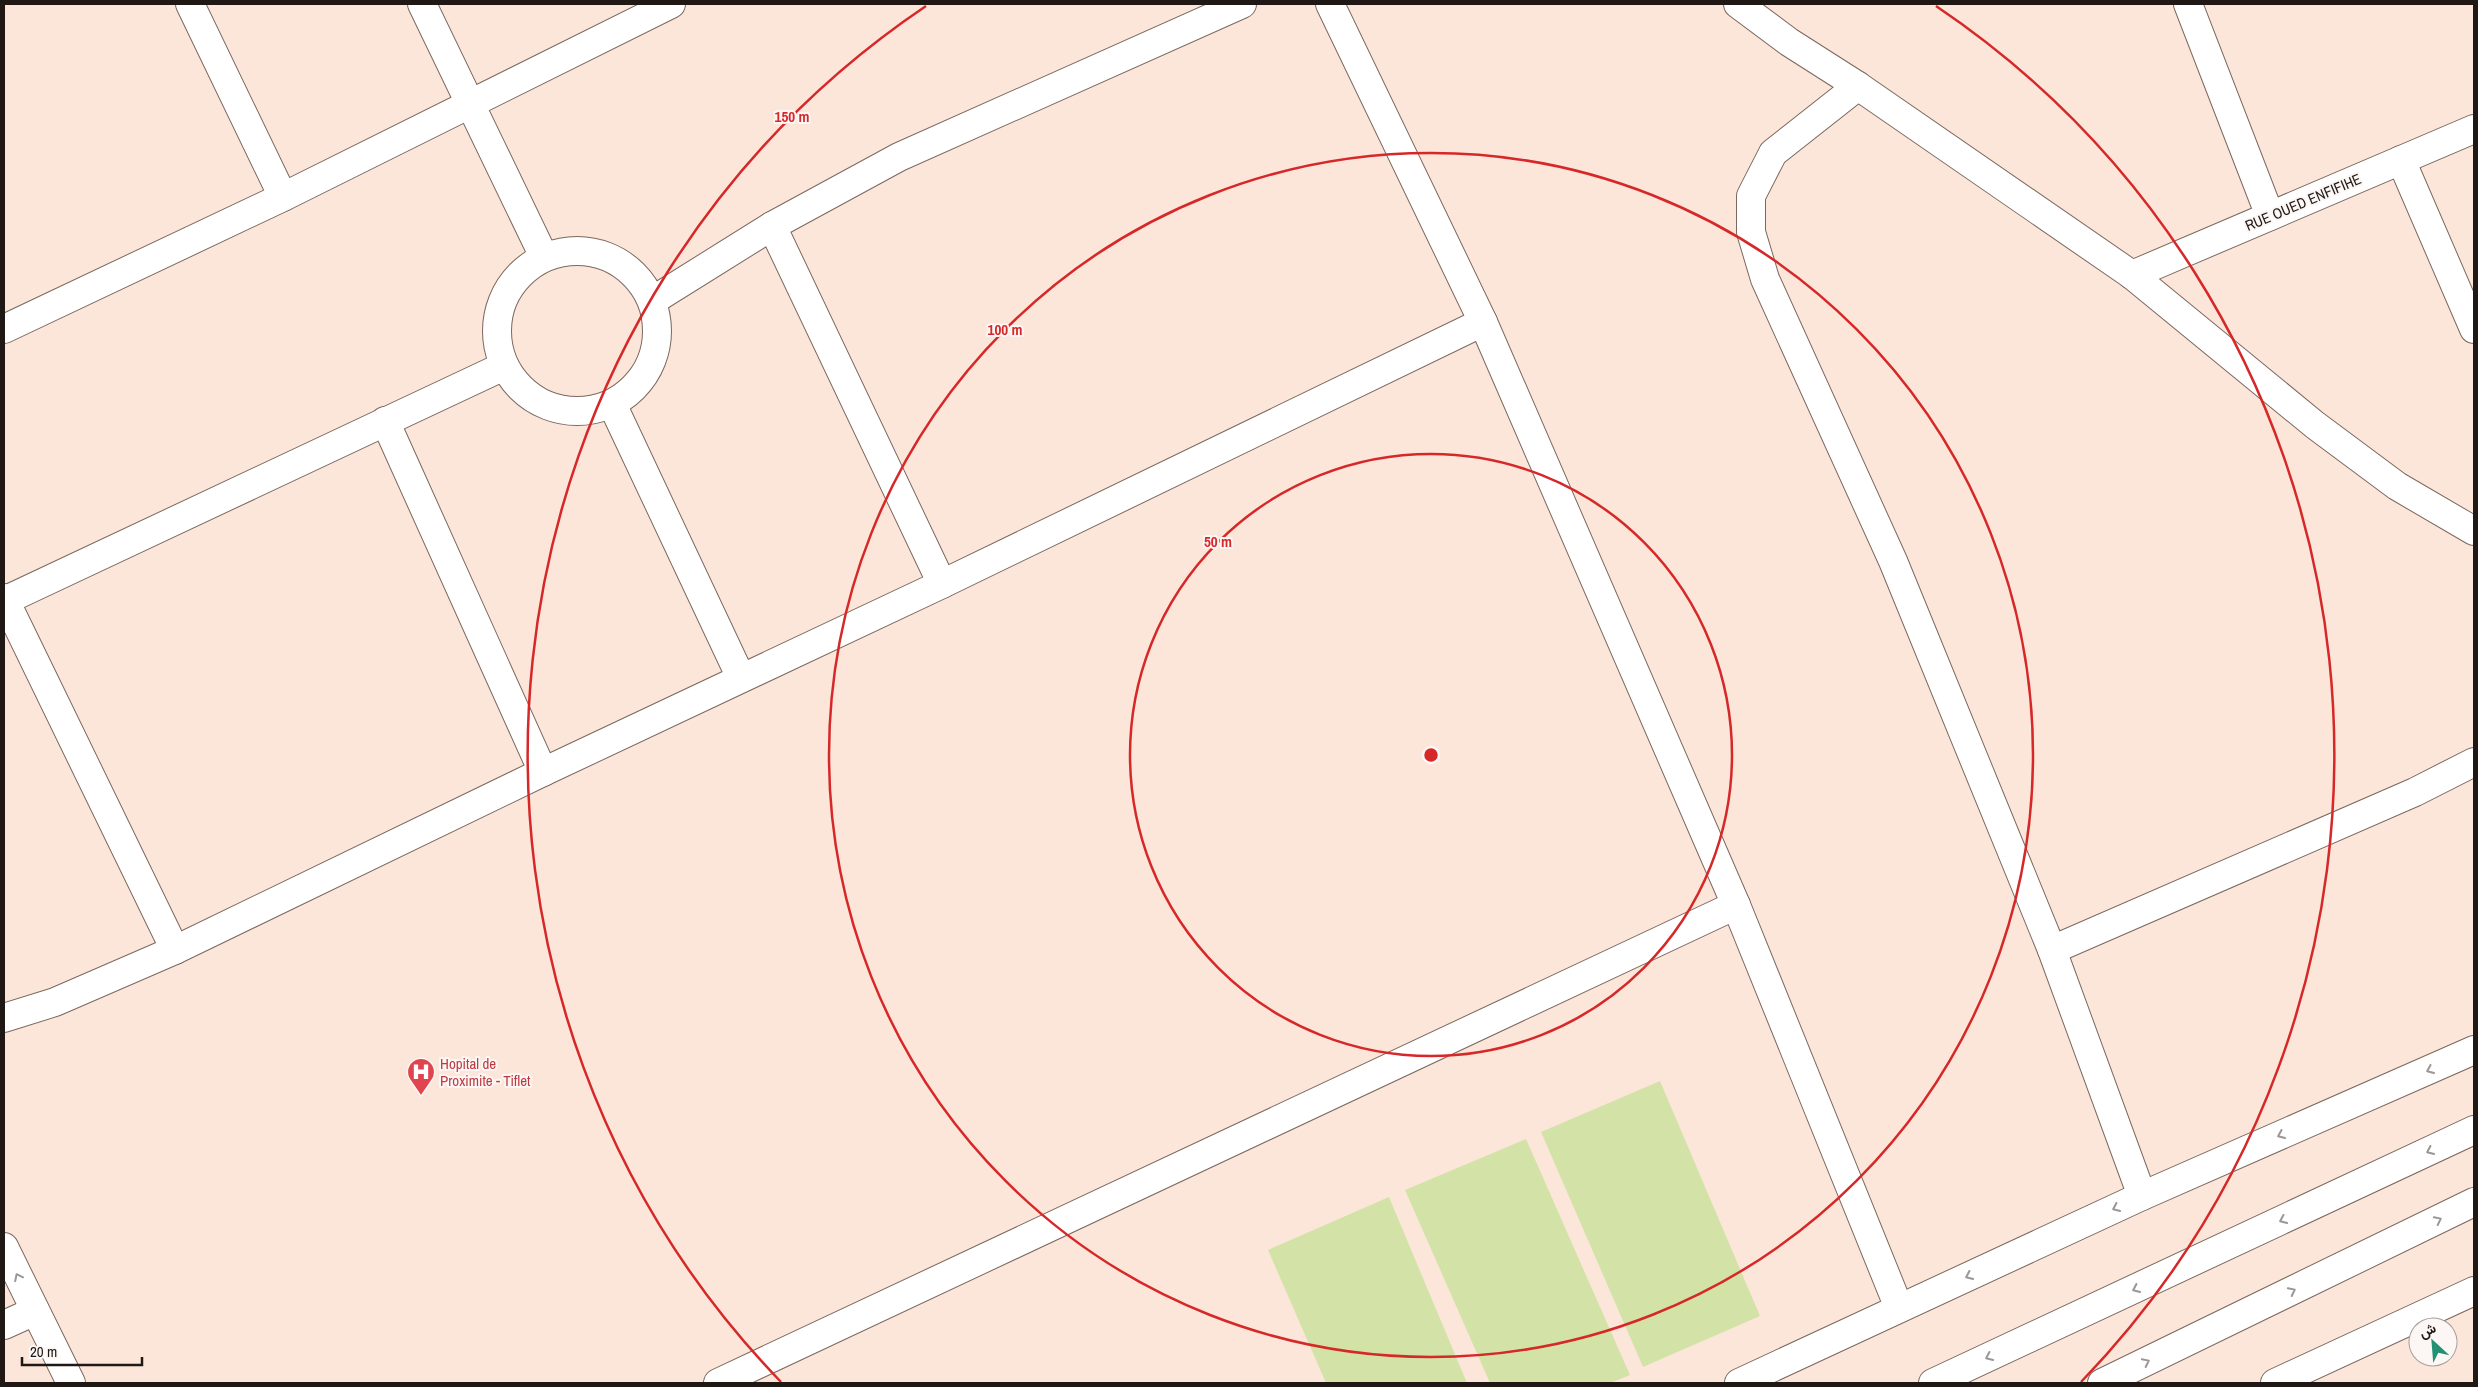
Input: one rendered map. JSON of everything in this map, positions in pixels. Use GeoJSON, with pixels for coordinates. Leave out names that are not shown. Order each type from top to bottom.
{"type":"FeatureCollection","features":[{"type":"Feature","properties":{"kind":"street"},"geometry":{"type":"LineString","coordinates":[[190,4],[283,197]]}},
{"type":"Feature","properties":{"kind":"street"},"geometry":{"type":"LineString","coordinates":[[422,4],[544,257]]}},
{"type":"Feature","properties":{"kind":"street"},"geometry":{"type":"LineString","coordinates":[[652,301],[772,226],[900,157],[1242,4]]}},
{"type":"Feature","properties":{"kind":"street"},"geometry":{"type":"LineString","coordinates":[[1330,4],[1483,322],[1736,905],[1899,1308]]}},
{"type":"Feature","properties":{"kind":"street"},"geometry":{"type":"LineString","coordinates":[[1738,4],[1789,42],[1858,86],[2132,275],[2315,425],[2397,486],[2474,531]]}},
{"type":"Feature","properties":{"kind":"street"},"geometry":{"type":"LineString","coordinates":[[2188,4],[2270,216]]}},
{"type":"Feature","properties":{"kind":"street"},"geometry":{"type":"LineString","coordinates":[[4,329],[283,197],[665,5]]}},
{"type":"Feature","properties":{"kind":"street"},"geometry":{"type":"LineString","coordinates":[[1858,86],[1773,154],[1751,196],[1752,232],[1764,279],[1893,561],[2052,950],[2142,1196]]}},
{"type":"Feature","properties":{"kind":"street","name":"RUE OUED ENFIFIHE"},"geometry":{"type":"LineString","coordinates":[[2132,275],[2474,129]]}},
{"type":"Feature","properties":{"kind":"street"},"geometry":{"type":"LineString","coordinates":[[2401,160],[2474,329]]}},
{"type":"Feature","properties":{"kind":"street"},"geometry":{"type":"LineString","coordinates":[[772,226],[942,584]]}},
{"type":"Feature","properties":{"kind":"street"},"geometry":{"type":"LineString","coordinates":[[568,251],[594,252],[618,262],[638,278],[652,301],[657,328],[654,355],[641,379],[613,406],[569,411],[543,404],[520,389],[504,366],[497,342],[497,316],[506,292],[522,272],[544,257],[568,251]]}},
{"type":"Feature","properties":{"kind":"street"},"geometry":{"type":"LineString","coordinates":[[4,1018],[55,1002],[175,950],[543,772],[942,584],[1483,322]]}},
{"type":"Feature","properties":{"kind":"street"},"geometry":{"type":"LineString","coordinates":[[175,950],[4,600],[504,366]]}},
{"type":"Feature","properties":{"kind":"street"},"geometry":{"type":"LineString","coordinates":[[613,406],[741,678]]}},
{"type":"Feature","properties":{"kind":"street"},"geometry":{"type":"LineString","coordinates":[[385,422],[543,772]]}},
{"type":"Feature","properties":{"kind":"street"},"geometry":{"type":"LineString","coordinates":[[2052,950],[2415,792],[2474,762]]}},
{"type":"Feature","properties":{"kind":"street"},"geometry":{"type":"LineString","coordinates":[[718,1383],[1736,905]]}},
{"type":"Feature","properties":{"kind":"street"},"geometry":{"type":"LineString","coordinates":[[1739,1383],[2142,1196],[2474,1050]]}},
{"type":"Feature","properties":{"kind":"street"},"geometry":{"type":"LineString","coordinates":[[1933,1383],[2474,1130]]}},
{"type":"Feature","properties":{"kind":"street"},"geometry":{"type":"LineString","coordinates":[[2102,1383],[2474,1202]]}},
{"type":"Feature","properties":{"kind":"street"},"geometry":{"type":"LineString","coordinates":[[4,1247],[71,1383]]}},
{"type":"Feature","properties":{"kind":"street"},"geometry":{"type":"LineString","coordinates":[[2275,1383],[2474,1291]]}},
{"type":"Feature","properties":{"kind":"street"},"geometry":{"type":"LineString","coordinates":[[4,1325],[35,1311]]}},
{"type":"Feature","properties":{"kind":"green space"},"geometry":{"type":"Polygon","coordinates":[[[1660,1081],[1760,1316],[1643,1367],[1541,1132],[1660,1081]]]}},
{"type":"Feature","properties":{"kind":"green space"},"geometry":{"type":"Polygon","coordinates":[[[1526,1139],[1630,1375],[1610,1383],[1490,1383],[1405,1190],[1526,1139]]]}},
{"type":"Feature","properties":{"kind":"green space"},"geometry":{"type":"Polygon","coordinates":[[[1389,1197],[1467,1383],[1326,1383],[1268,1250],[1389,1197]]]}},
{"type":"Feature","properties":{"kind":"place","name":"Hopital de Proximite - Tiflet"},"geometry":{"type":"Point","coordinates":[421,1096]}}]}
